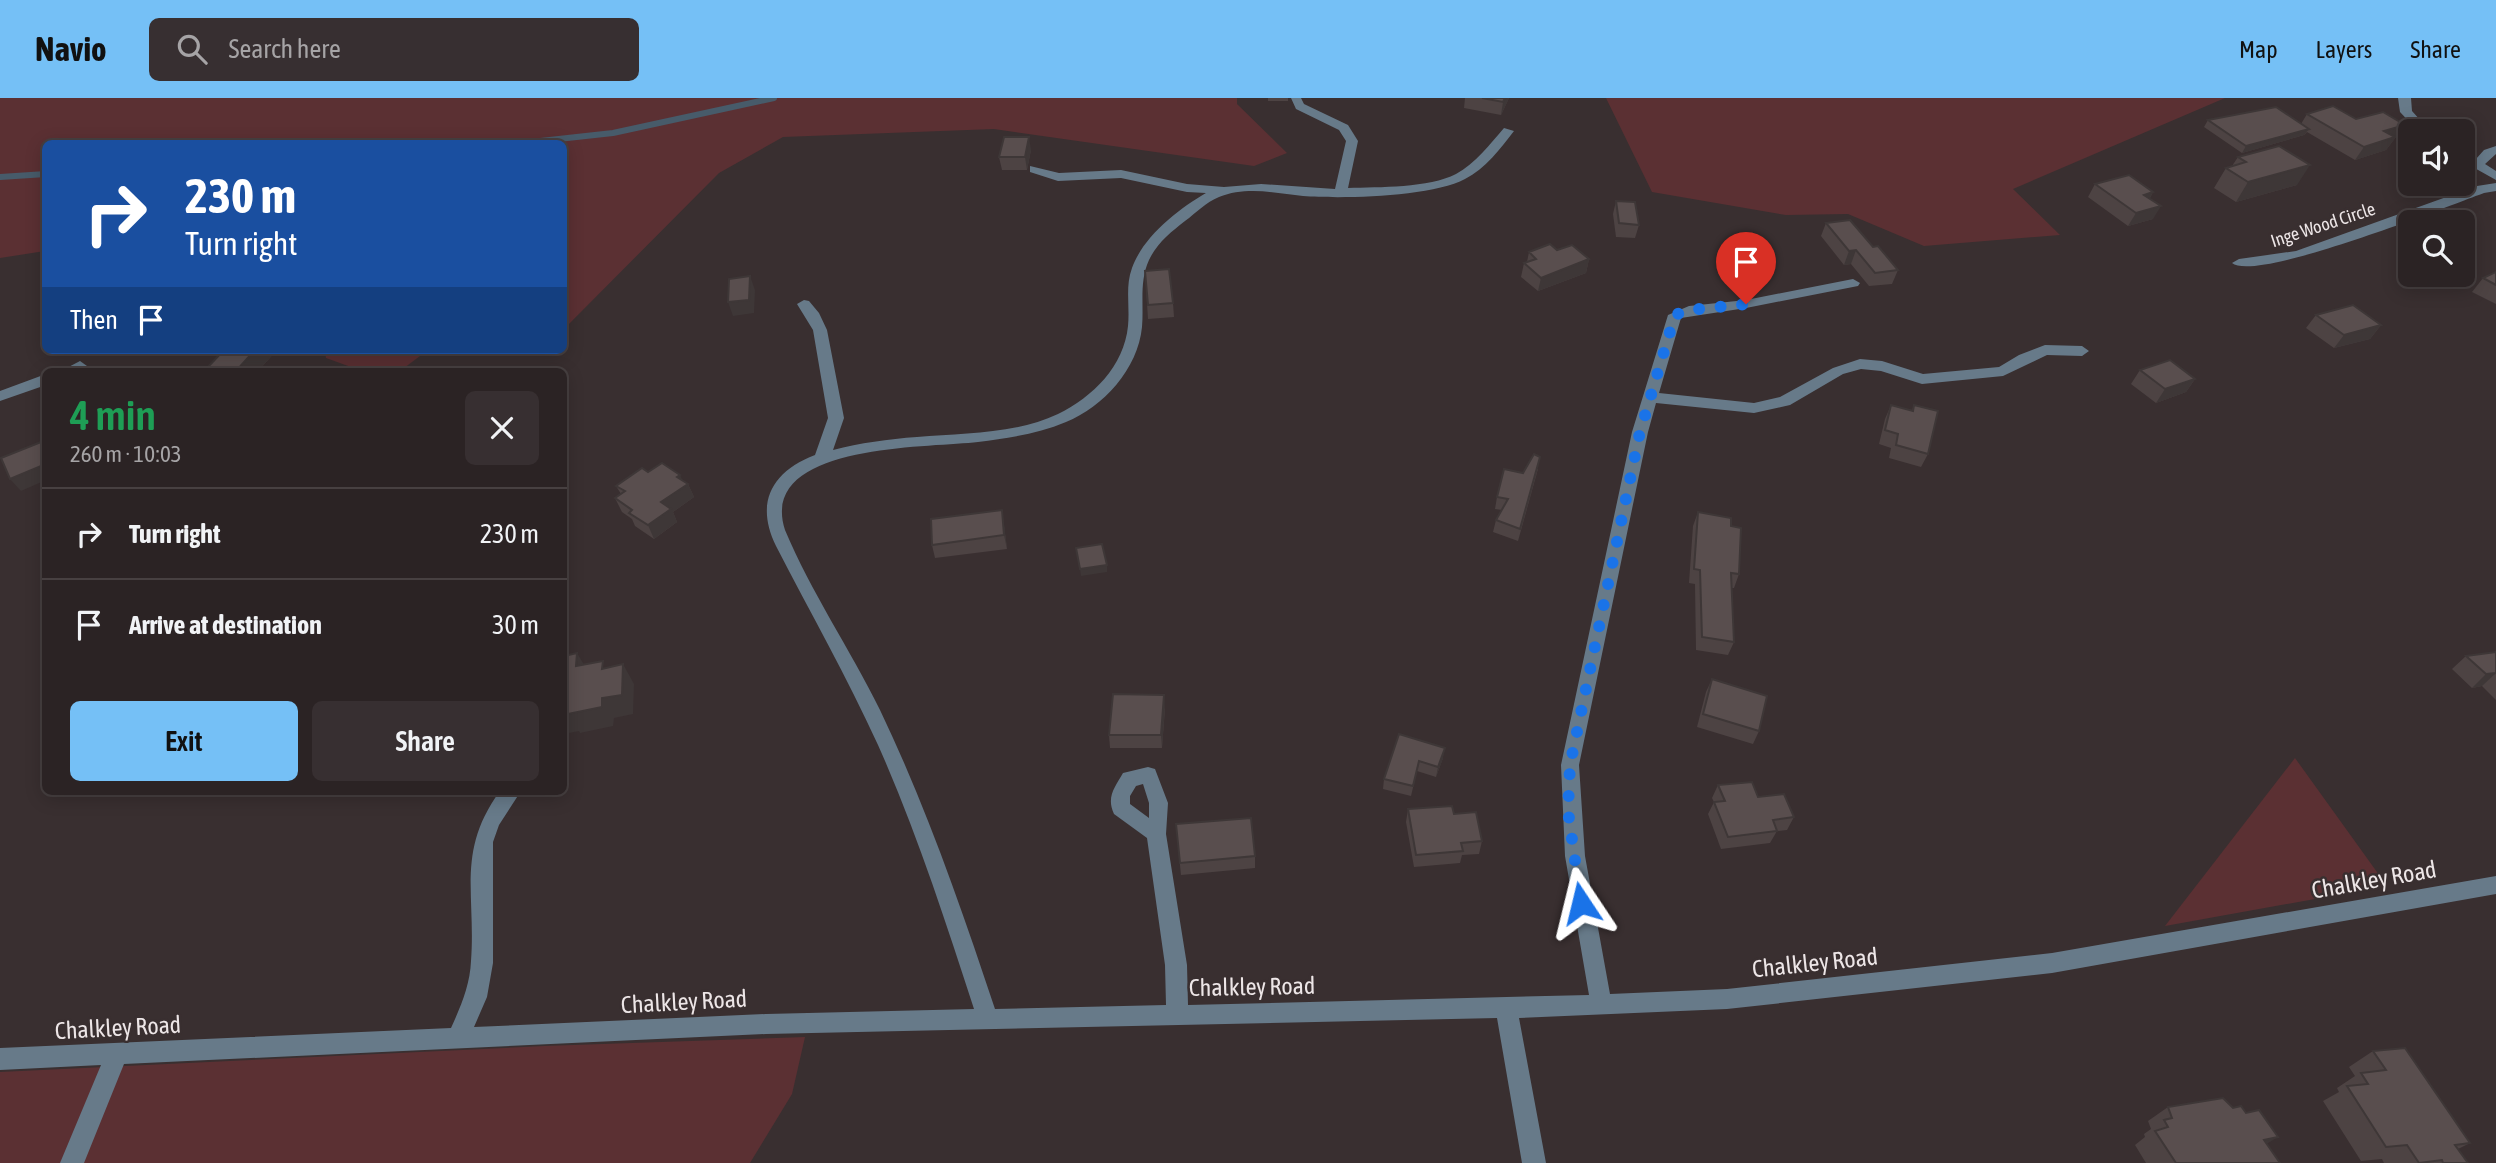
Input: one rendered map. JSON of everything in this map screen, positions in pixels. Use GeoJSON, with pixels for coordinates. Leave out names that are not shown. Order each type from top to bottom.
{"type":"FeatureCollection","features":[{"type":"Feature","properties":{"kind":"street"},"geometry":{"type":"LineString","coordinates":[[2405,98],[2403,100],[2406,113],[2412,119]]}},
{"type":"Feature","properties":{"kind":"street"},"geometry":{"type":"LineString","coordinates":[[1296,100],[1300,106],[1344,128],[1350,134],[1352,141],[1341,192]]}},
{"type":"Feature","properties":{"kind":"street"},"geometry":{"type":"LineString","coordinates":[[988,1019],[940,871],[910,795],[869,708],[786,548],[773,515],[775,500],[783,486],[794,474],[822,458],[887,445],[1023,430],[1046,425],[1089,404],[1102,391],[1129,352],[1135,334],[1136,275],[1148,248],[1160,233],[1210,195],[1249,187],[1341,192],[1450,182],[1472,169],[1508,131]]}},
{"type":"Feature","properties":{"kind":"street"},"geometry":{"type":"LineString","coordinates":[[2496,150],[2488,153],[2477,165],[2496,176]]}},
{"type":"Feature","properties":{"kind":"street"},"geometry":{"type":"LineString","coordinates":[[1034,169],[1067,178],[1121,174],[1187,188],[1222,191]]}},
{"type":"Feature","properties":{"kind":"street","name":"Inge Wood Circle"},"geometry":{"type":"LineString","coordinates":[[2239,263],[2267,261],[2300,254],[2482,189],[2496,187]]}},
{"type":"Feature","properties":{"kind":"street"},"geometry":{"type":"LineString","coordinates":[[1601,1005],[1576,877],[1568,811],[1570,765],[1640,432],[1675,315],[1681,311],[1746,304],[1853,283]]}},
{"type":"Feature","properties":{"kind":"street"},"geometry":{"type":"LineString","coordinates":[[804,303],[820,330],[835,418],[822,458]]}},
{"type":"Feature","properties":{"kind":"street"},"geometry":{"type":"LineString","coordinates":[[1651,397],[1754,408],[1785,401],[1838,371],[1860,364],[1882,366],[1922,379],[2003,370],[2045,350],[2082,351]]}},
{"type":"Feature","properties":{"kind":"street"},"geometry":{"type":"LineString","coordinates":[[0,396],[42,380]]}},
{"type":"Feature","properties":{"kind":"street"},"geometry":{"type":"LineString","coordinates":[[458,1038],[476,998],[482,963],[483,834],[493,814],[508,795]]}},
{"type":"Feature","properties":{"kind":"street"},"geometry":{"type":"LineString","coordinates":[[1156,834],[1176,965],[1177,1015]]}},
{"type":"Feature","properties":{"kind":"street","name":"Chalkley Road"},"geometry":{"type":"LineString","coordinates":[[0,1059],[766,1024],[1506,1008],[1727,999],[2052,962],[2496,885]]}},
{"type":"Feature","properties":{"kind":"street"},"geometry":{"type":"LineString","coordinates":[[1506,1008],[1534,1163]]}},
{"type":"Feature","properties":{"kind":"street"},"geometry":{"type":"LineString","coordinates":[[72,1163],[117,1054]]}},
{"type":"Feature","properties":{"kind":"shaded area"},"geometry":{"type":"Polygon","coordinates":[[[0,98],[1237,98],[1237,104],[1287,153],[1254,166],[994,129],[783,137],[719,173],[567,326],[567,140],[42,140],[42,251],[0,258],[0,98]]]}},
{"type":"Feature","properties":{"kind":"shaded area"},"geometry":{"type":"Polygon","coordinates":[[[1606,98],[2225,98],[2013,189],[2060,235],[1924,246],[1848,214],[1786,215],[1652,192],[1606,98]]]}},
{"type":"Feature","properties":{"kind":"shaded area"},"geometry":{"type":"Polygon","coordinates":[[[326,354],[423,354],[404,368],[354,368],[326,358],[326,354]]]}},
{"type":"Feature","properties":{"kind":"shaded area"},"geometry":{"type":"Polygon","coordinates":[[[2295,758],[2387,886],[2165,926],[2295,758]]]}},
{"type":"Feature","properties":{"kind":"shaded area"},"geometry":{"type":"Polygon","coordinates":[[[805,1037],[792,1094],[750,1163],[0,1163],[0,1072],[544,1046],[805,1037]]]}},
{"type":"Feature","properties":{"kind":"building"},"geometry":{"type":"Polygon","coordinates":[[[1482,98],[1505,98],[1503,102],[1482,98]]]}},
{"type":"Feature","properties":{"kind":"building"},"geometry":{"type":"Polygon","coordinates":[[[2333,106],[2356,119],[2383,112],[2398,121],[2398,127],[2384,131],[2395,137],[2364,147],[2307,114],[2333,106]]]}},
{"type":"Feature","properties":{"kind":"building"},"geometry":{"type":"Polygon","coordinates":[[[2276,107],[2309,129],[2246,146],[2208,120],[2276,107]]]}},
{"type":"Feature","properties":{"kind":"building"},"geometry":{"type":"Polygon","coordinates":[[[1004,137],[1029,137],[1025,157],[999,157],[1004,137]]]}},
{"type":"Feature","properties":{"kind":"building"},"geometry":{"type":"Polygon","coordinates":[[[2279,146],[2310,165],[2248,182],[2226,168],[2246,162],[2238,157],[2279,146]]]}},
{"type":"Feature","properties":{"kind":"building"},"geometry":{"type":"Polygon","coordinates":[[[2129,175],[2153,192],[2144,195],[2161,206],[2136,213],[2095,184],[2129,175]]]}},
{"type":"Feature","properties":{"kind":"building"},"geometry":{"type":"Polygon","coordinates":[[[1616,201],[1635,202],[1639,225],[1619,223],[1616,201]]]}},
{"type":"Feature","properties":{"kind":"building"},"geometry":{"type":"Polygon","coordinates":[[[1850,220],[1873,247],[1878,246],[1898,270],[1875,273],[1856,250],[1849,251],[1826,223],[1850,220]]]}},
{"type":"Feature","properties":{"kind":"building"},"geometry":{"type":"Polygon","coordinates":[[[1550,244],[1557,250],[1572,245],[1589,259],[1541,278],[1524,263],[1536,259],[1529,252],[1550,244]]]}},
{"type":"Feature","properties":{"kind":"building"},"geometry":{"type":"Polygon","coordinates":[[[1169,269],[1173,303],[1148,305],[1145,271],[1169,269]]]}},
{"type":"Feature","properties":{"kind":"building"},"geometry":{"type":"Polygon","coordinates":[[[2496,272],[2496,285],[2483,278],[2496,272]]]}},
{"type":"Feature","properties":{"kind":"building"},"geometry":{"type":"Polygon","coordinates":[[[750,276],[749,300],[728,302],[729,279],[750,276]]]}},
{"type":"Feature","properties":{"kind":"building"},"geometry":{"type":"Polygon","coordinates":[[[2353,305],[2381,325],[2344,335],[2316,315],[2353,305]]]}},
{"type":"Feature","properties":{"kind":"building"},"geometry":{"type":"Polygon","coordinates":[[[220,354],[251,354],[239,368],[207,368],[220,354]]]}},
{"type":"Feature","properties":{"kind":"building"},"geometry":{"type":"Polygon","coordinates":[[[2170,360],[2195,379],[2165,389],[2140,370],[2170,360]]]}},
{"type":"Feature","properties":{"kind":"building"},"geometry":{"type":"Polygon","coordinates":[[[1891,405],[1913,411],[1914,405],[1938,411],[1928,454],[1896,445],[1898,434],[1885,430],[1891,405]]]}},
{"type":"Feature","properties":{"kind":"building"},"geometry":{"type":"Polygon","coordinates":[[[42,442],[42,466],[10,479],[1,458],[42,442]]]}},
{"type":"Feature","properties":{"kind":"building"},"geometry":{"type":"Polygon","coordinates":[[[1534,454],[1540,457],[1520,529],[1496,520],[1508,499],[1497,497],[1504,469],[1523,473],[1534,454]]]}},
{"type":"Feature","properties":{"kind":"building"},"geometry":{"type":"Polygon","coordinates":[[[662,463],[688,484],[661,502],[671,509],[648,525],[629,513],[632,510],[615,498],[625,491],[616,486],[642,468],[648,472],[662,463]]]}},
{"type":"Feature","properties":{"kind":"building"},"geometry":{"type":"Polygon","coordinates":[[[1002,510],[1004,535],[932,545],[931,519],[1002,510]]]}},
{"type":"Feature","properties":{"kind":"building"},"geometry":{"type":"Polygon","coordinates":[[[1698,512],[1731,518],[1731,526],[1741,528],[1739,574],[1731,573],[1734,642],[1702,637],[1700,570],[1694,569],[1698,512]]]}},
{"type":"Feature","properties":{"kind":"building"},"geometry":{"type":"Polygon","coordinates":[[[1102,544],[1107,565],[1080,569],[1076,548],[1102,544]]]}},
{"type":"Feature","properties":{"kind":"building"},"geometry":{"type":"Polygon","coordinates":[[[2496,652],[2496,673],[2486,674],[2466,656],[2496,652]]]}},
{"type":"Feature","properties":{"kind":"building"},"geometry":{"type":"Polygon","coordinates":[[[577,653],[576,666],[603,661],[602,669],[623,664],[622,695],[602,698],[602,707],[568,714],[567,655],[577,653]]]}},
{"type":"Feature","properties":{"kind":"building"},"geometry":{"type":"Polygon","coordinates":[[[1712,679],[1767,696],[1759,731],[1703,714],[1712,679]]]}},
{"type":"Feature","properties":{"kind":"building"},"geometry":{"type":"Polygon","coordinates":[[[1113,694],[1164,695],[1161,735],[1109,735],[1113,694]]]}},
{"type":"Feature","properties":{"kind":"building"},"geometry":{"type":"Polygon","coordinates":[[[1399,734],[1445,748],[1438,767],[1419,761],[1413,786],[1384,779],[1399,734]]]}},
{"type":"Feature","properties":{"kind":"building"},"geometry":{"type":"Polygon","coordinates":[[[1752,782],[1758,797],[1784,794],[1794,817],[1773,820],[1777,831],[1728,837],[1714,802],[1725,801],[1718,785],[1752,782]]]}},
{"type":"Feature","properties":{"kind":"building"},"geometry":{"type":"Polygon","coordinates":[[[1452,806],[1454,814],[1476,812],[1482,841],[1461,843],[1463,851],[1416,855],[1408,809],[1452,806]]]}},
{"type":"Feature","properties":{"kind":"building"},"geometry":{"type":"Polygon","coordinates":[[[1251,818],[1255,856],[1180,863],[1176,824],[1251,818]]]}},
{"type":"Feature","properties":{"kind":"building"},"geometry":{"type":"Polygon","coordinates":[[[2405,1048],[2470,1143],[2455,1145],[2468,1163],[2443,1163],[2442,1160],[2419,1163],[2407,1145],[2386,1147],[2347,1086],[2368,1084],[2361,1073],[2386,1070],[2373,1051],[2405,1048]]]}},
{"type":"Feature","properties":{"kind":"building"},"geometry":{"type":"Polygon","coordinates":[[[2223,1098],[2233,1108],[2241,1106],[2246,1113],[2259,1110],[2278,1137],[2264,1140],[2280,1163],[2176,1163],[2155,1131],[2168,1127],[2164,1120],[2172,1118],[2168,1107],[2223,1098]]]}},
{"type":"Feature","properties":{"kind":"waterway"},"geometry":{"type":"LineString","coordinates":[[549,140],[613,133],[774,98]]}},
{"type":"Feature","properties":{"kind":"waterway"},"geometry":{"type":"LineString","coordinates":[[0,177],[42,174]]}},
{"type":"Feature","properties":{"kind":"route"},"geometry":{"type":"LineString","coordinates":[[1581,903],[1568,811],[1570,765],[1640,432],[1675,315],[1681,311],[1746,304]]}}]}
